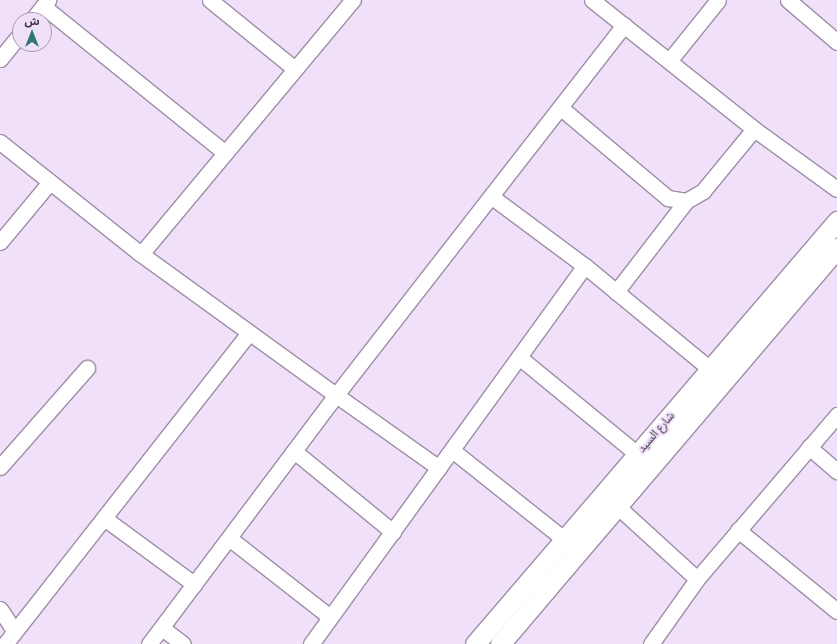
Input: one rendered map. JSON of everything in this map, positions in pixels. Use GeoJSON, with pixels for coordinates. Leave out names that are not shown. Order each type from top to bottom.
{"type":"FeatureCollection","features":[{"type":"Feature","properties":{"kind":"street"},"geometry":{"type":"LineString","coordinates":[[210,0],[295,69]]}},
{"type":"Feature","properties":{"kind":"street"},"geometry":{"type":"LineString","coordinates":[[141,254],[353,0]]}},
{"type":"Feature","properties":{"kind":"street"},"geometry":{"type":"LineString","coordinates":[[592,0],[754,129],[837,189]]}},
{"type":"Feature","properties":{"kind":"street"},"geometry":{"type":"LineString","coordinates":[[669,61],[718,0]]}},
{"type":"Feature","properties":{"kind":"street"},"geometry":{"type":"LineString","coordinates":[[788,0],[835,35]]}},
{"type":"Feature","properties":{"kind":"street"},"geometry":{"type":"LineString","coordinates":[[39,12],[46,3],[225,153]]}},
{"type":"Feature","properties":{"kind":"street"},"geometry":{"type":"LineString","coordinates":[[150,644],[336,395],[624,26]]}},
{"type":"Feature","properties":{"kind":"street"},"geometry":{"type":"LineString","coordinates":[[0,59],[12,44]]}},
{"type":"Feature","properties":{"kind":"street"},"geometry":{"type":"LineString","coordinates":[[560,108],[668,198],[686,201]]}},
{"type":"Feature","properties":{"kind":"street"},"geometry":{"type":"LineString","coordinates":[[616,292],[686,201],[703,191],[754,129]]}},
{"type":"Feature","properties":{"kind":"street"},"geometry":{"type":"LineString","coordinates":[[0,142],[141,254],[439,468]]}},
{"type":"Feature","properties":{"kind":"street"},"geometry":{"type":"LineString","coordinates":[[0,242],[50,182]]}},
{"type":"Feature","properties":{"kind":"street"},"geometry":{"type":"LineString","coordinates":[[492,197],[585,266],[710,369]]}},
{"type":"Feature","properties":{"kind":"street","name":"شارع السيد"},"geometry":{"type":"LineString","coordinates":[[500,644],[554,566],[564,540],[837,221]]}},
{"type":"Feature","properties":{"kind":"street","name":"شارع السيد"},"geometry":{"type":"LineString","coordinates":[[475,644],[617,506],[837,248]]}},
{"type":"Feature","properties":{"kind":"street"},"geometry":{"type":"LineString","coordinates":[[311,644],[585,266]]}},
{"type":"Feature","properties":{"kind":"street"},"geometry":{"type":"LineString","coordinates":[[5,644],[249,332]]}},
{"type":"Feature","properties":{"kind":"street"},"geometry":{"type":"LineString","coordinates":[[519,357],[637,454]]}},
{"type":"Feature","properties":{"kind":"street"},"geometry":{"type":"LineString","coordinates":[[0,467],[87,368]]}},
{"type":"Feature","properties":{"kind":"street"},"geometry":{"type":"LineString","coordinates":[[651,644],[697,578],[837,415]]}},
{"type":"Feature","properties":{"kind":"street"},"geometry":{"type":"LineString","coordinates":[[810,447],[837,471]]}},
{"type":"Feature","properties":{"kind":"street"},"geometry":{"type":"LineString","coordinates":[[452,450],[564,540]]}},
{"type":"Feature","properties":{"kind":"street"},"geometry":{"type":"LineString","coordinates":[[294,451],[393,532]]}},
{"type":"Feature","properties":{"kind":"street"},"geometry":{"type":"LineString","coordinates":[[617,506],[697,578]]}},
{"type":"Feature","properties":{"kind":"street"},"geometry":{"type":"LineString","coordinates":[[104,518],[194,584]]}},
{"type":"Feature","properties":{"kind":"street"},"geometry":{"type":"LineString","coordinates":[[738,530],[837,611]]}},
{"type":"Feature","properties":{"kind":"street"},"geometry":{"type":"LineString","coordinates":[[228,538],[330,617]]}},
{"type":"Feature","properties":{"kind":"street"},"geometry":{"type":"LineString","coordinates":[[0,609],[15,632]]}},
{"type":"Feature","properties":{"kind":"street"},"geometry":{"type":"LineString","coordinates":[[162,628],[183,644]]}}]}
